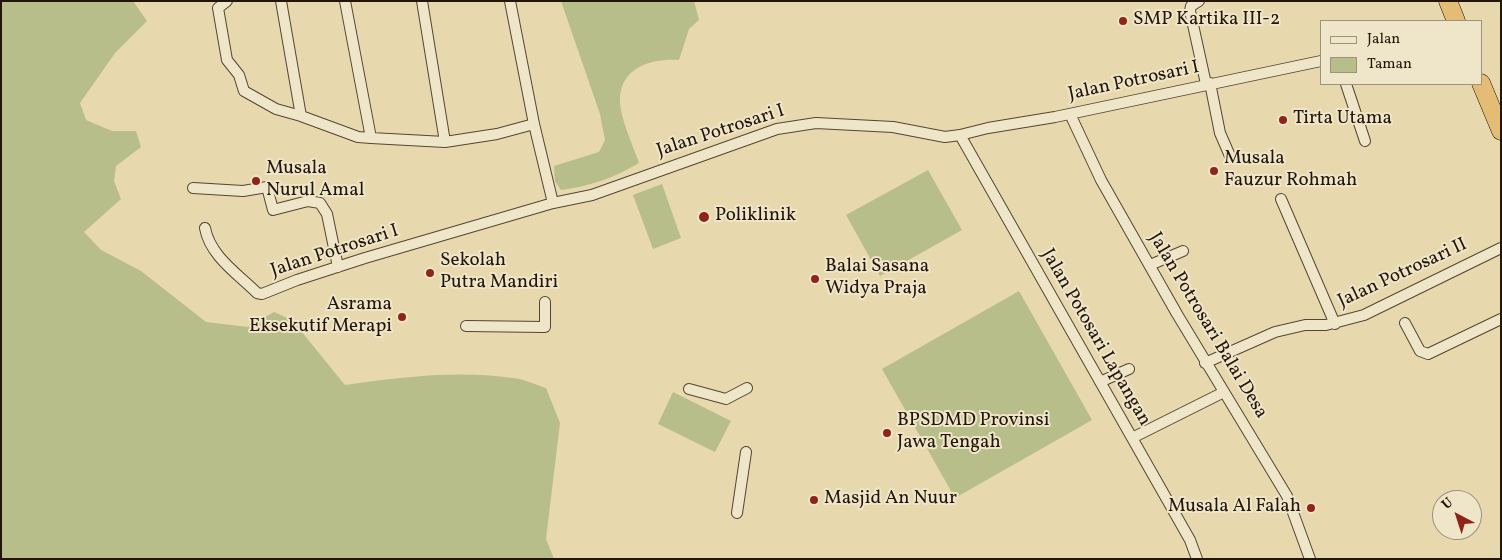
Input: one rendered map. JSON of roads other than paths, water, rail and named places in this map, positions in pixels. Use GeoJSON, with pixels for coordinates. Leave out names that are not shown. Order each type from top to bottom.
{"type":"FeatureCollection","features":[{"type":"Feature","properties":{"kind":"highway"},"geometry":{"type":"LineString","coordinates":[[1448,1],[1456,20]]}},
{"type":"Feature","properties":{"kind":"highway"},"geometry":{"type":"LineString","coordinates":[[1482,85],[1501,131]]}},
{"type":"Feature","properties":{"kind":"street"},"geometry":{"type":"LineString","coordinates":[[227,1],[218,8],[227,62],[238,74],[244,91],[276,108],[358,137],[371,138],[445,142],[497,134],[534,124]]}},
{"type":"Feature","properties":{"kind":"street"},"geometry":{"type":"LineString","coordinates":[[281,1],[301,116]]}},
{"type":"Feature","properties":{"kind":"street"},"geometry":{"type":"LineString","coordinates":[[345,1],[371,138]]}},
{"type":"Feature","properties":{"kind":"street"},"geometry":{"type":"LineString","coordinates":[[422,1],[445,142]]}},
{"type":"Feature","properties":{"kind":"street"},"geometry":{"type":"LineString","coordinates":[[510,1],[534,124],[553,203]]}},
{"type":"Feature","properties":{"kind":"street"},"geometry":{"type":"LineString","coordinates":[[1199,1],[1195,2],[1190,11],[1220,133],[1230,156]]}},
{"type":"Feature","properties":{"kind":"street","name":"Jalan Potrosari I"},"geometry":{"type":"LineString","coordinates":[[205,228],[206,237],[218,255],[257,293],[270,292],[297,280],[338,266],[553,203],[592,195],[777,129],[816,122],[893,127],[945,137],[1070,114],[1320,61]]}},
{"type":"Feature","properties":{"kind":"street"},"geometry":{"type":"LineString","coordinates":[[1346,85],[1364,141]]}},
{"type":"Feature","properties":{"kind":"street","name":"Jalan Potrosari Balai Desa"},"geometry":{"type":"LineString","coordinates":[[1070,114],[1101,180],[1205,363],[1287,496],[1310,559]]}},
{"type":"Feature","properties":{"kind":"street","name":"Jalan Potosari Lapangan"},"geometry":{"type":"LineString","coordinates":[[960,135],[1190,540],[1198,559]]}},
{"type":"Feature","properties":{"kind":"street"},"geometry":{"type":"LineString","coordinates":[[193,188],[243,191],[267,187],[273,210],[308,201],[320,203],[327,214],[338,266]]}},
{"type":"Feature","properties":{"kind":"street"},"geometry":{"type":"LineString","coordinates":[[1281,199],[1335,324]]}},
{"type":"Feature","properties":{"kind":"street","name":"Jalan Potrosari II"},"geometry":{"type":"LineString","coordinates":[[1205,363],[1281,330],[1335,324],[1364,315],[1501,248]]}},
{"type":"Feature","properties":{"kind":"street"},"geometry":{"type":"LineString","coordinates":[[1150,265],[1183,251]]}},
{"type":"Feature","properties":{"kind":"street"},"geometry":{"type":"LineString","coordinates":[[466,326],[545,327],[545,302]]}},
{"type":"Feature","properties":{"kind":"street"},"geometry":{"type":"LineString","coordinates":[[1405,323],[1420,351],[1428,354],[1501,319]]}},
{"type":"Feature","properties":{"kind":"street"},"geometry":{"type":"LineString","coordinates":[[1100,382],[1129,369]]}},
{"type":"Feature","properties":{"kind":"street"},"geometry":{"type":"LineString","coordinates":[[689,389],[726,399],[747,388]]}},
{"type":"Feature","properties":{"kind":"street"},"geometry":{"type":"LineString","coordinates":[[1132,438],[1224,392]]}},
{"type":"Feature","properties":{"kind":"street"},"geometry":{"type":"LineString","coordinates":[[737,513],[746,452]]}},
{"type":"Feature","properties":{"kind":"place","name":"SMP Kartika III-2"},"geometry":{"type":"Point","coordinates":[1123,21]}},
{"type":"Feature","properties":{"kind":"place","name":"Tirta Utama"},"geometry":{"type":"Point","coordinates":[1283,120]}},
{"type":"Feature","properties":{"kind":"place","name":"Musala Fauzur Rohmah"},"geometry":{"type":"Point","coordinates":[1214,171]}},
{"type":"Feature","properties":{"kind":"place","name":"Musala Nurul Amal"},"geometry":{"type":"Point","coordinates":[256,181]}},
{"type":"Feature","properties":{"kind":"place","name":"Poliklinik"},"geometry":{"type":"Point","coordinates":[704,217]}},
{"type":"Feature","properties":{"kind":"place","name":"Sekolah Putra Mandiri"},"geometry":{"type":"Point","coordinates":[430,273]}},
{"type":"Feature","properties":{"kind":"place","name":"Balai Sasana Widya Praja"},"geometry":{"type":"Point","coordinates":[815,279]}},
{"type":"Feature","properties":{"kind":"place","name":"Asrama Eksekutif Merapi"},"geometry":{"type":"Point","coordinates":[402,317]}},
{"type":"Feature","properties":{"kind":"place","name":"BPSDMD Provinsi Jawa Tengah"},"geometry":{"type":"Point","coordinates":[887,433]}},
{"type":"Feature","properties":{"kind":"place","name":"Masjid An Nuur"},"geometry":{"type":"Point","coordinates":[814,500]}},
{"type":"Feature","properties":{"kind":"place","name":"Musala Al Falah"},"geometry":{"type":"Point","coordinates":[1311,508]}}]}
